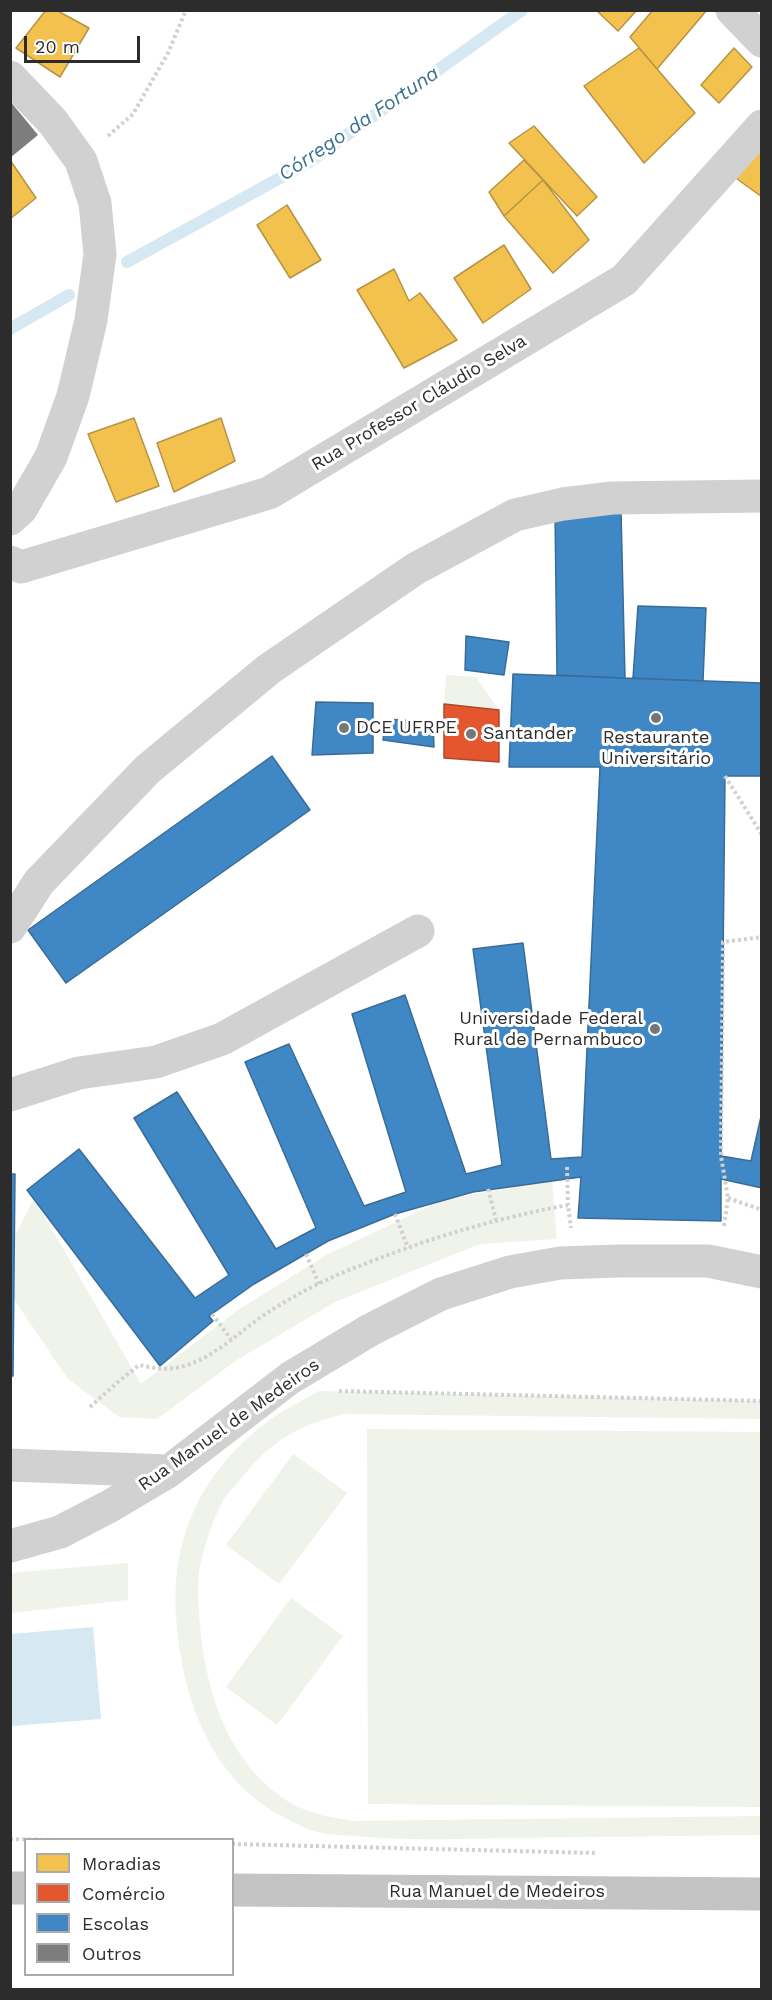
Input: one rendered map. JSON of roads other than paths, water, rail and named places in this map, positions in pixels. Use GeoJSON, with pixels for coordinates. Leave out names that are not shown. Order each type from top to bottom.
{"type":"FeatureCollection","features":[{"type":"Feature","properties":{"kind":"main road","name":"Rua Manuel de Medeiros"},"geometry":{"type":"LineString","coordinates":[[234,1890],[762,1894]]}},
{"type":"Feature","properties":{"kind":"street"},"geometry":{"type":"LineString","coordinates":[[732,10],[762,41]]}},
{"type":"Feature","properties":{"kind":"street"},"geometry":{"type":"LineString","coordinates":[[10,77],[53,122],[81,161],[95,203],[100,254],[91,320],[73,396],[51,457],[21,509],[10,519]]}},
{"type":"Feature","properties":{"kind":"street","name":"Rua Professor Cláudio Selva"},"geometry":{"type":"LineString","coordinates":[[10,562],[21,567],[269,493],[624,280],[762,126]]}},
{"type":"Feature","properties":{"kind":"street"},"geometry":{"type":"LineString","coordinates":[[10,927],[39,882],[147,769],[269,669],[415,569],[515,515],[563,504],[612,498],[762,496]]}},
{"type":"Feature","properties":{"kind":"street"},"geometry":{"type":"LineString","coordinates":[[10,1095],[79,1073],[156,1062],[222,1039],[418,931]]}},
{"type":"Feature","properties":{"kind":"street"},"geometry":{"type":"LineString","coordinates":[[567,1258],[580,1248],[607,1239],[669,1240],[721,1245],[754,1253],[762,1260]]}},
{"type":"Feature","properties":{"kind":"street","name":"Rua Manuel de Medeiros"},"geometry":{"type":"LineString","coordinates":[[10,1546],[60,1532],[110,1506],[169,1471],[290,1378],[370,1330],[441,1294],[510,1272],[567,1258],[708,1261],[762,1272]]}},
{"type":"Feature","properties":{"kind":"street"},"geometry":{"type":"LineString","coordinates":[[10,1465],[169,1471]]}},
{"type":"Feature","properties":{"kind":"waterway","name":"Córrego da Fortuna"},"geometry":{"type":"LineString","coordinates":[[127,262],[309,162],[522,10]]}},
{"type":"Feature","properties":{"kind":"waterway","name":"Córrego da Fortuna"},"geometry":{"type":"LineString","coordinates":[[10,329],[69,295]]}},
{"type":"Feature","properties":{"kind":"place","name":"Restaurante Universitário"},"geometry":{"type":"Point","coordinates":[656,718]}},
{"type":"Feature","properties":{"kind":"place","name":"DCE UFRPE"},"geometry":{"type":"Point","coordinates":[344,728]}},
{"type":"Feature","properties":{"kind":"place","name":"Santander"},"geometry":{"type":"Point","coordinates":[471,734]}},
{"type":"Feature","properties":{"kind":"place","name":"Universidade Federal Rural de Pernambuco"},"geometry":{"type":"Point","coordinates":[655,1029]}}]}
